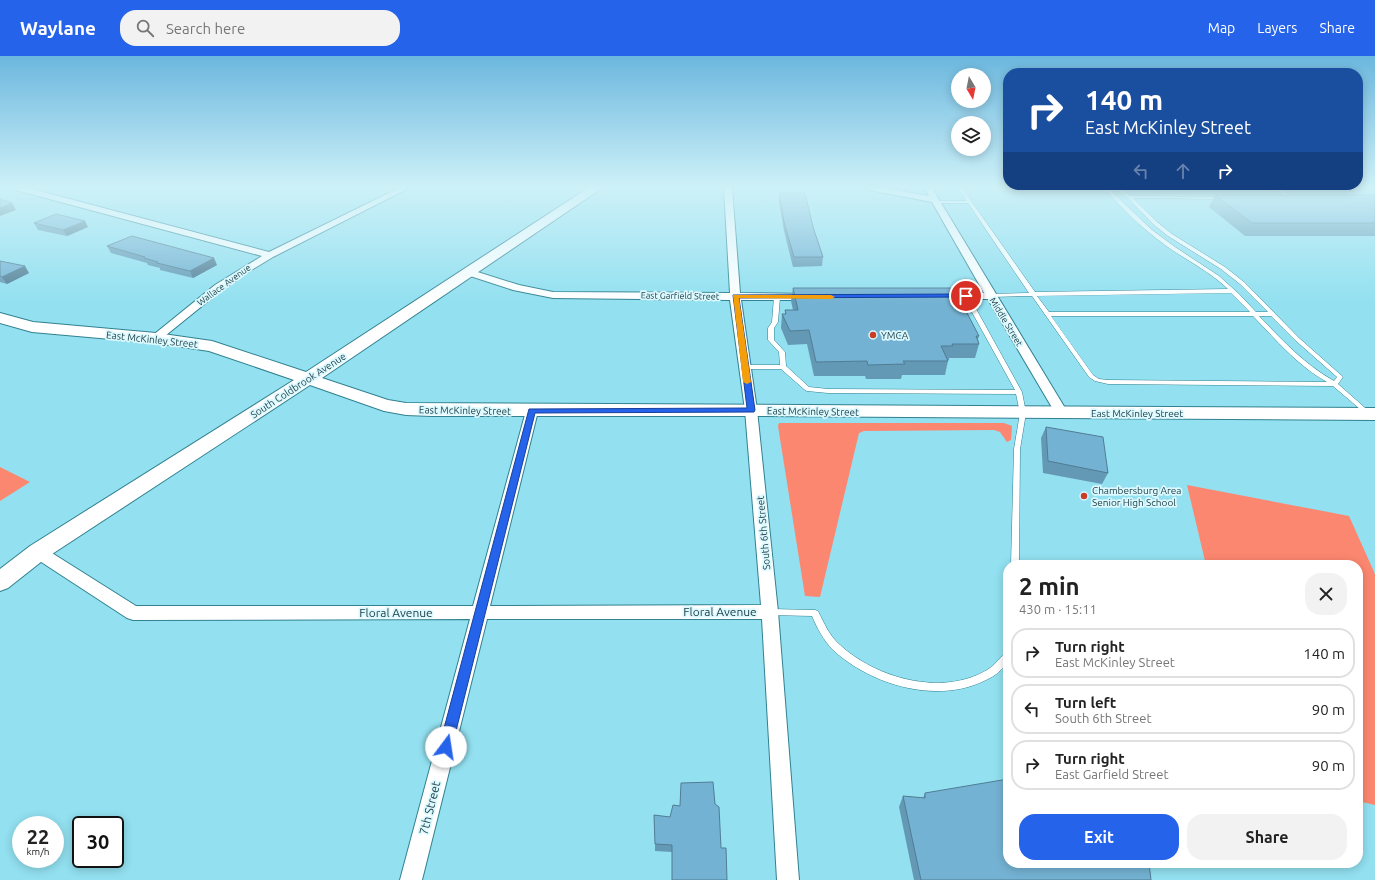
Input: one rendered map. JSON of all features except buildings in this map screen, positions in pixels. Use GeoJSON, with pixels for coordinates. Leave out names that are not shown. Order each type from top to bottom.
{"type":"FeatureCollection","features":[{"type":"Feature","properties":{"kind":"street"},"geometry":{"type":"LineString","coordinates":[[163,226],[270,255]]}},
{"type":"Feature","properties":{"kind":"street","name":"Wallace Avenue"},"geometry":{"type":"LineString","coordinates":[[156,338],[219,287],[244,270],[270,255],[328,226]]}},
{"type":"Feature","properties":{"kind":"street","name":"South Coldbrook Avenue"},"geometry":{"type":"LineString","coordinates":[[0,582],[38,552],[308,379],[537,226]]}},
{"type":"Feature","properties":{"kind":"street","name":"South 6th Street"},"geometry":{"type":"LineString","coordinates":[[730,226],[735,296],[751,410],[770,612],[788,880]]}},
{"type":"Feature","properties":{"kind":"street","name":"Middle Street"},"geometry":{"type":"LineString","coordinates":[[951,226],[1062,413]]}},
{"type":"Feature","properties":{"kind":"street","name":"East Garfield Street"},"geometry":{"type":"LineString","coordinates":[[468,272],[517,288],[553,294],[817,297]]}},
{"type":"Feature","properties":{"kind":"street"},"geometry":{"type":"LineString","coordinates":[[926,296],[991,296]]}},
{"type":"Feature","properties":{"kind":"street","name":"East McKinley Street"},"geometry":{"type":"LineString","coordinates":[[0,318],[32,326],[156,338],[212,346],[384,405],[406,409],[532,411],[751,410],[1023,413],[1372,414]]}},
{"type":"Feature","properties":{"kind":"street","name":"7th Street"},"geometry":{"type":"LineString","coordinates":[[412,880],[532,411]]}},
{"type":"Feature","properties":{"kind":"street","name":"Floral Avenue"},"geometry":{"type":"LineString","coordinates":[[38,552],[133,613],[770,612]]}},
{"type":"Feature","properties":{"kind":"lane"},"geometry":{"type":"LineString","coordinates":[[986,226],[1091,376],[1097,380],[1108,382],[1335,384]]}},
{"type":"Feature","properties":{"kind":"lane"},"geometry":{"type":"LineString","coordinates":[[1145,226],[1152,233],[1212,273],[1308,367],[1321,377],[1335,384],[1372,414]]}},
{"type":"Feature","properties":{"kind":"lane"},"geometry":{"type":"LineString","coordinates":[[1159,226],[1170,235],[1228,272],[1247,288],[1271,314],[1340,377],[1335,384]]}},
{"type":"Feature","properties":{"kind":"lane"},"geometry":{"type":"LineString","coordinates":[[1212,273],[1228,272]]}},
{"type":"Feature","properties":{"kind":"lane"},"geometry":{"type":"LineString","coordinates":[[991,296],[1231,291]]}},
{"type":"Feature","properties":{"kind":"lane"},"geometry":{"type":"LineString","coordinates":[[966,296],[1019,392],[1023,413],[1017,449],[1015,560]]}},
{"type":"Feature","properties":{"kind":"lane"},"geometry":{"type":"LineString","coordinates":[[777,297],[775,322],[771,328],[771,340],[782,352],[783,367]]}},
{"type":"Feature","properties":{"kind":"lane"},"geometry":{"type":"LineString","coordinates":[[1047,314],[1271,314]]}},
{"type":"Feature","properties":{"kind":"lane"},"geometry":{"type":"LineString","coordinates":[[745,367],[783,367],[807,389],[828,392],[1019,392]]}},
{"type":"Feature","properties":{"kind":"lane"},"geometry":{"type":"LineString","coordinates":[[770,612],[815,614],[822,629],[836,647],[855,663],[876,674],[907,684],[943,687],[973,681],[990,673],[1003,662]]}},
{"type":"Feature","properties":{"kind":"shaded area"},"geometry":{"type":"Polygon","coordinates":[[[779,423],[1004,423],[1012,426],[1011,440],[1007,442],[1000,432],[994,430],[864,431],[859,433],[820,597],[805,596],[778,426],[779,423]]]}},
{"type":"Feature","properties":{"kind":"shaded area"},"geometry":{"type":"Polygon","coordinates":[[[0,467],[30,482],[0,501],[0,467]]]}},
{"type":"Feature","properties":{"kind":"shaded area"},"geometry":{"type":"Polygon","coordinates":[[[1187,485],[1349,516],[1375,574],[1375,805],[1363,802],[1363,560],[1205,560],[1187,485]]]}},
{"type":"Feature","properties":{"kind":"slow traffic"},"geometry":{"type":"LineString","coordinates":[[747,382],[735,296],[831,297]]}},
{"type":"Feature","properties":{"kind":"place","name":"YMCA"},"geometry":{"type":"Point","coordinates":[873,335]}},
{"type":"Feature","properties":{"kind":"place","name":"Chambersburg Area Senior High School"},"geometry":{"type":"Point","coordinates":[1084,496]}},
{"type":"Feature","properties":{"kind":"route"},"geometry":{"type":"LineString","coordinates":[[446,747],[532,411],[751,410],[735,296],[966,296]]}}]}
